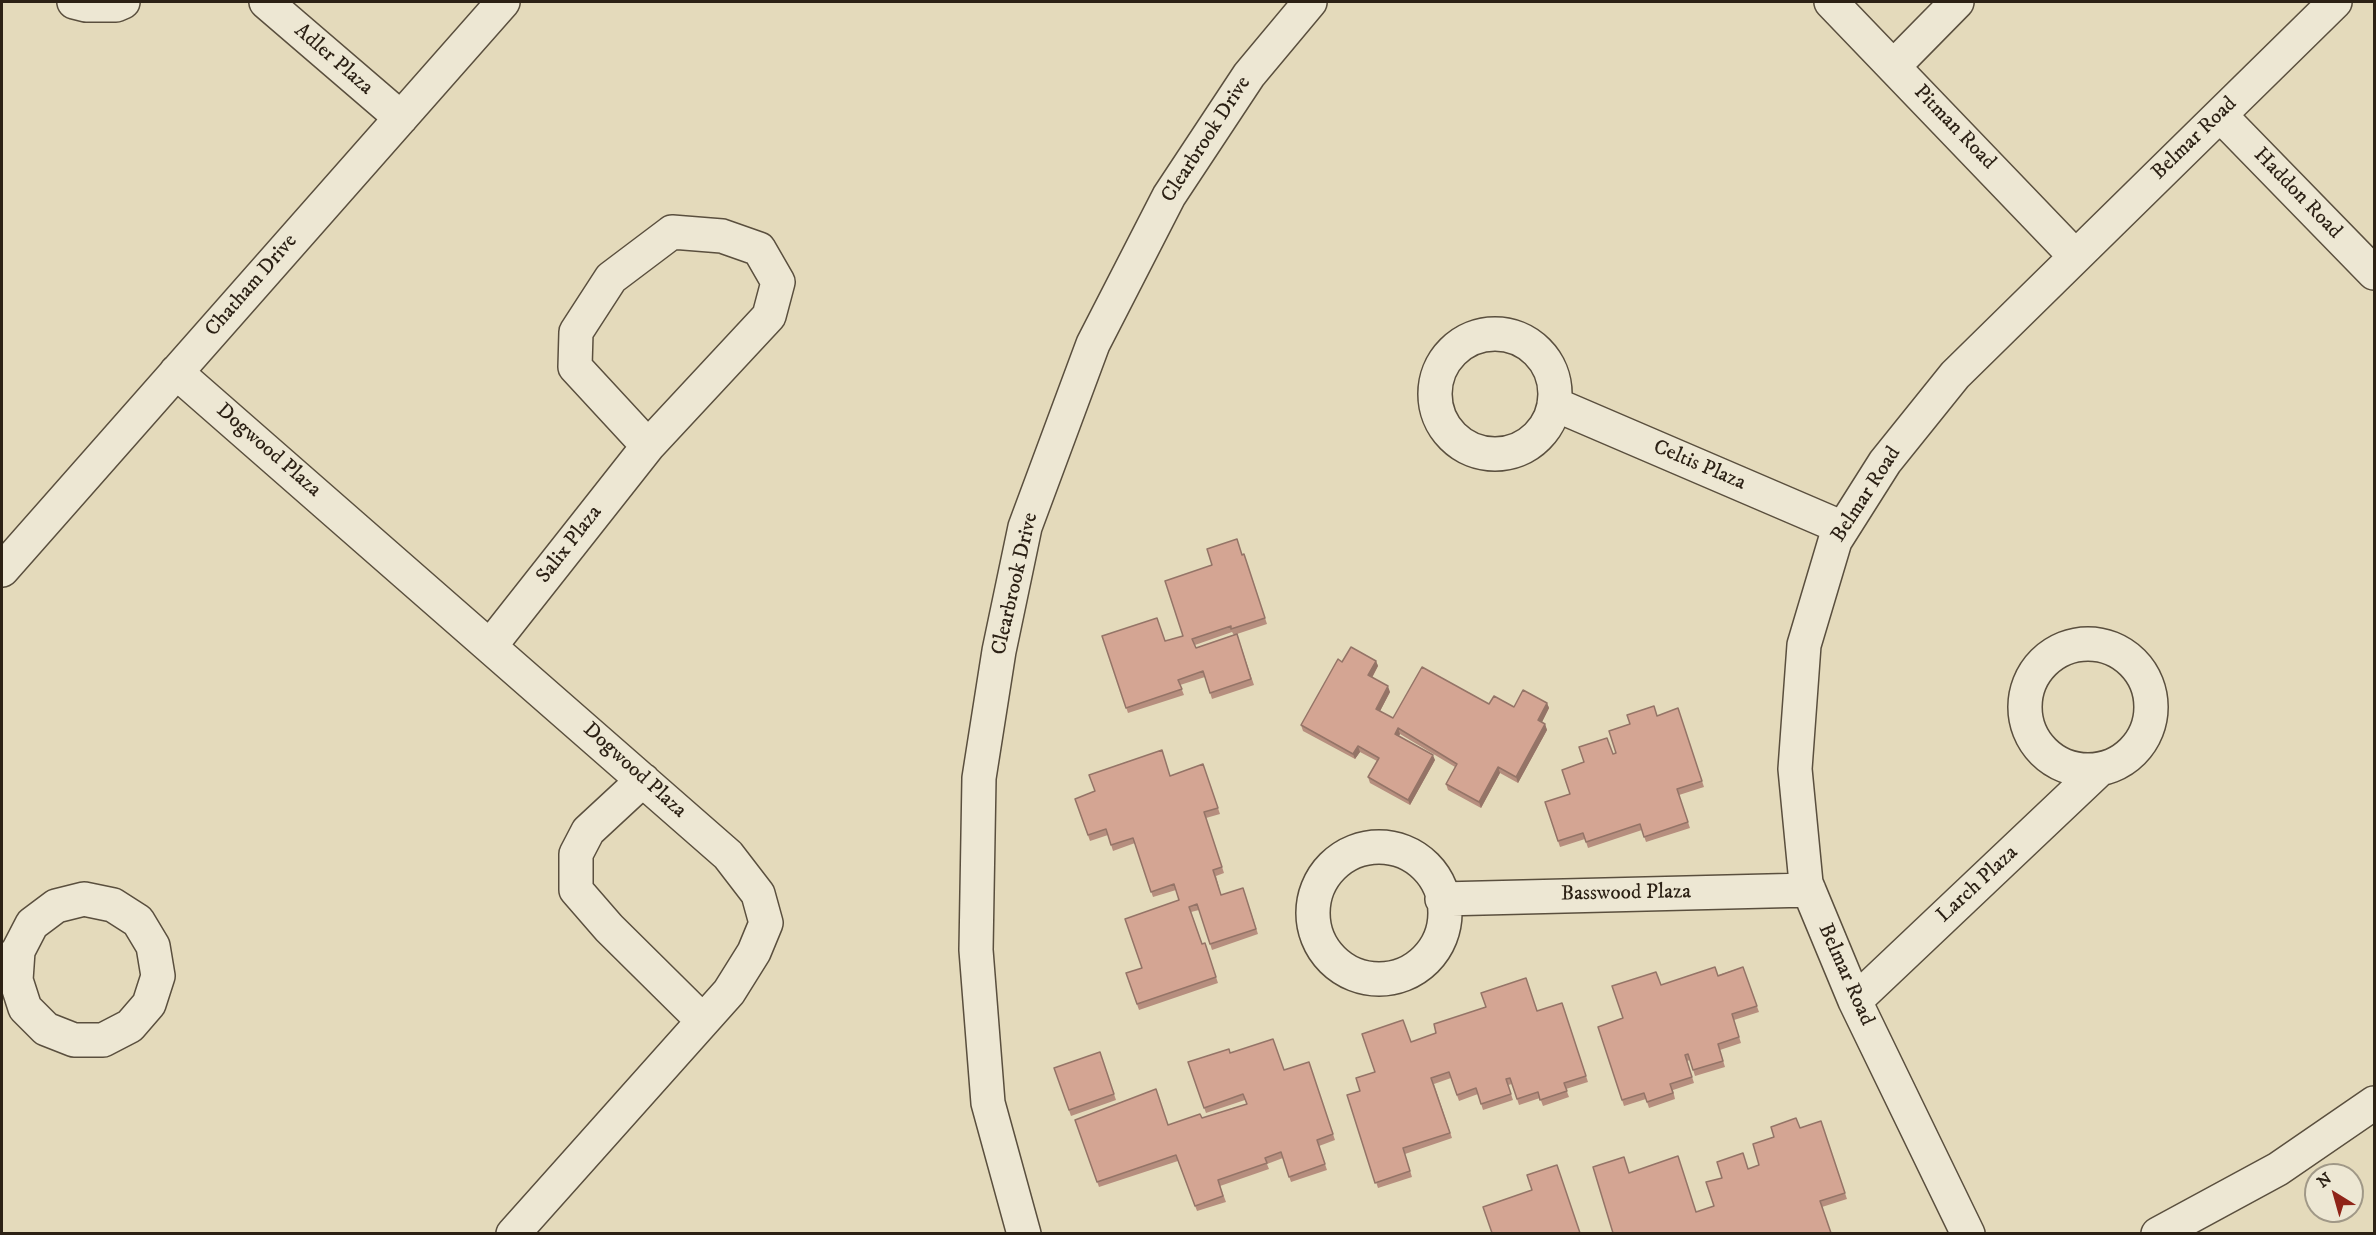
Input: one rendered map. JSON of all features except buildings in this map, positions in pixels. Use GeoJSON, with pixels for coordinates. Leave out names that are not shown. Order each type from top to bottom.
{"type":"FeatureCollection","features":[{"type":"Feature","properties":{"kind":"street"},"geometry":{"type":"LineString","coordinates":[[74,2],[86,6],[123,2]]}},
{"type":"Feature","properties":{"kind":"street","name":"Adler Plaza"},"geometry":{"type":"LineString","coordinates":[[266,2],[401,118]]}},
{"type":"Feature","properties":{"kind":"street","name":"Chatham Drive"},"geometry":{"type":"LineString","coordinates":[[2,570],[503,2]]}},
{"type":"Feature","properties":{"kind":"street","name":"Clearbrook Drive"},"geometry":{"type":"LineString","coordinates":[[1024,1233],[988,1103],[976,950],[979,778],[999,651],[1025,527],[1093,344],[1169,196],[1249,75],[1310,2]]}},
{"type":"Feature","properties":{"kind":"street","name":"Pitman Road"},"geometry":{"type":"LineString","coordinates":[[1831,2],[2075,256]]}},
{"type":"Feature","properties":{"kind":"street"},"geometry":{"type":"LineString","coordinates":[[1894,66],[1957,2]]}},
{"type":"Feature","properties":{"kind":"street","name":"Belmar Road"},"geometry":{"type":"LineString","coordinates":[[1968,1233],[1855,1001],[1806,883],[1795,769],[1804,645],[1835,541],[1885,462],[1955,375],[2335,2]]}},
{"type":"Feature","properties":{"kind":"street","name":"Haddon Road"},"geometry":{"type":"LineString","coordinates":[[2220,115],[2374,273]]}},
{"type":"Feature","properties":{"kind":"street","name":"Salix Plaza"},"geometry":{"type":"LineString","coordinates":[[491,645],[648,446],[769,316],[778,282],[759,249],[722,236],[672,232],[611,278],[576,332],[575,367],[648,446]]}},
{"type":"Feature","properties":{"kind":"street","name":"Dogwood Plaza"},"geometry":{"type":"LineString","coordinates":[[176,372],[491,645],[728,855],[758,894],[766,923],[754,952],[729,992],[513,1233]]}},
{"type":"Feature","properties":{"kind":"street","name":"Celtis Plaza"},"geometry":{"type":"LineString","coordinates":[[1554,404],[1843,528]]}},
{"type":"Feature","properties":{"kind":"street","name":"Larch Plaza"},"geometry":{"type":"LineString","coordinates":[[1855,1001],[2100,769]]}},
{"type":"Feature","properties":{"kind":"street"},"geometry":{"type":"LineString","coordinates":[[644,780],[588,831],[576,854],[576,890],[609,928],[704,1021]]}},
{"type":"Feature","properties":{"kind":"street","name":"Basswood Plaza"},"geometry":{"type":"LineString","coordinates":[[1442,899],[1809,890]]}},
{"type":"Feature","properties":{"kind":"street"},"geometry":{"type":"LineString","coordinates":[[84,899],[113,905],[138,921],[153,946],[158,976],[149,1004],[130,1026],[103,1040],[74,1041],[46,1029],[25,1008],[10,961],[32,924],[56,906],[84,899]]}},
{"type":"Feature","properties":{"kind":"street"},"geometry":{"type":"LineString","coordinates":[[2158,1233],[2278,1169],[2374,1103]]}}]}
